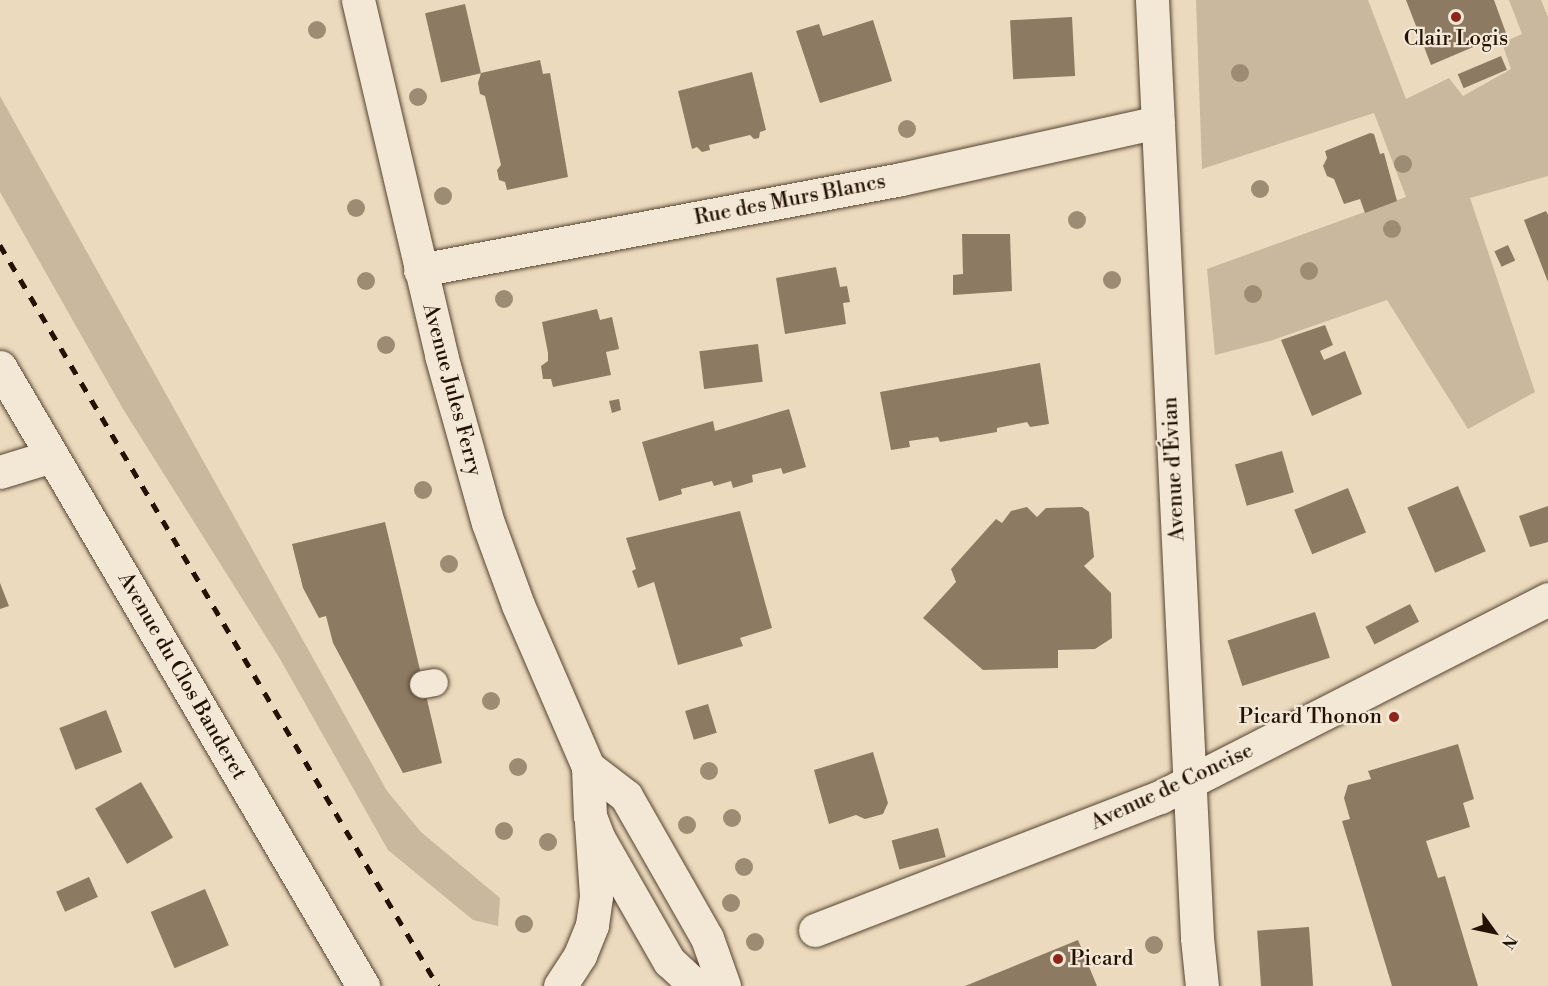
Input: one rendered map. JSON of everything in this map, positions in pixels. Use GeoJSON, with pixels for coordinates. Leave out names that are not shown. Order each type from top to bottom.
{"type":"FeatureCollection","features":[{"type":"Feature","properties":{"kind":"street","name":"Avenue Jules Ferry"},"geometry":{"type":"LineString","coordinates":[[358,0],[420,270],[463,439],[488,523],[518,605],[588,767],[590,816],[609,860],[669,961],[696,986]]}},
{"type":"Feature","properties":{"kind":"street","name":"Avenue d'Évian"},"geometry":{"type":"LineString","coordinates":[[1152,0],[1189,783],[1197,938],[1202,986]]}},
{"type":"Feature","properties":{"kind":"street","name":"Rue des Murs Blancs"},"geometry":{"type":"LineString","coordinates":[[420,270],[901,179],[1158,122]]}},
{"type":"Feature","properties":{"kind":"street","name":"Avenue du Clos Banderet"},"geometry":{"type":"LineString","coordinates":[[0,367],[363,986]]}},
{"type":"Feature","properties":{"kind":"street"},"geometry":{"type":"LineString","coordinates":[[0,472],[52,456]]}},
{"type":"Feature","properties":{"kind":"street","name":"Avenue de Concise"},"geometry":{"type":"LineString","coordinates":[[815,930],[1133,809],[1189,783],[1548,599]]}},
{"type":"Feature","properties":{"kind":"street","name":"Avenue Jules Ferry"},"geometry":{"type":"LineString","coordinates":[[588,767],[626,796],[707,938],[724,986]]}},
{"type":"Feature","properties":{"kind":"street"},"geometry":{"type":"LineString","coordinates":[[560,986],[580,955],[592,925],[596,896],[590,816]]}},
{"type":"Feature","properties":{"kind":"street","name":"Avenue d'Évian"},"geometry":{"type":"LineString","coordinates":[[1187,986],[1197,938]]}},
{"type":"Feature","properties":{"kind":"shaded area"},"geometry":{"type":"Polygon","coordinates":[[[1196,0],[1368,0],[1406,99],[1449,78],[1463,96],[1511,69],[1502,43],[1522,34],[1509,0],[1541,0],[1548,17],[1548,176],[1470,198],[1535,392],[1468,429],[1387,300],[1270,341],[1215,355],[1207,269],[1406,197],[1374,113],[1202,169],[1196,0]]]}},
{"type":"Feature","properties":{"kind":"shaded area"},"geometry":{"type":"Polygon","coordinates":[[[0,96],[387,791],[421,832],[500,898],[498,926],[473,920],[388,850],[280,659],[123,409],[0,192],[0,96]]]}},
{"type":"Feature","properties":{"kind":"building","name":"Clair Logis"},"geometry":{"type":"Polygon","coordinates":[[[1406,0],[1494,0],[1506,33],[1431,65],[1406,0]]]}},
{"type":"Feature","properties":{"kind":"building"},"geometry":{"type":"Polygon","coordinates":[[[465,4],[481,73],[441,82],[425,13],[465,4]]]}},
{"type":"Feature","properties":{"kind":"building"},"geometry":{"type":"Polygon","coordinates":[[[1072,17],[1075,76],[1013,79],[1010,20],[1072,17]]]}},
{"type":"Feature","properties":{"kind":"building"},"geometry":{"type":"Polygon","coordinates":[[[873,20],[892,81],[820,103],[796,31],[819,24],[823,36],[873,20]]]}},
{"type":"Feature","properties":{"kind":"building"},"geometry":{"type":"Polygon","coordinates":[[[1501,56],[1507,70],[1464,88],[1458,74],[1501,56]]]}},
{"type":"Feature","properties":{"kind":"building"},"geometry":{"type":"Polygon","coordinates":[[[540,60],[543,74],[550,73],[568,177],[507,190],[505,182],[499,180],[497,170],[501,165],[485,96],[480,94],[478,83],[481,73],[540,60]]]}},
{"type":"Feature","properties":{"kind":"building"},"geometry":{"type":"Polygon","coordinates":[[[752,72],[766,130],[760,132],[759,138],[754,139],[750,135],[709,145],[710,150],[702,152],[697,147],[692,149],[678,91],[752,72]]]}},
{"type":"Feature","properties":{"kind":"building"},"geometry":{"type":"Polygon","coordinates":[[[1370,133],[1374,134],[1380,154],[1384,153],[1397,201],[1365,213],[1360,199],[1344,204],[1334,179],[1327,176],[1323,166],[1327,158],[1325,151],[1370,133]]]}},
{"type":"Feature","properties":{"kind":"building"},"geometry":{"type":"Polygon","coordinates":[[[1546,211],[1548,215],[1548,282],[1524,220],[1546,211]]]}},
{"type":"Feature","properties":{"kind":"building"},"geometry":{"type":"Polygon","coordinates":[[[962,234],[1010,234],[1012,291],[953,295],[953,275],[963,274],[962,234]]]}},
{"type":"Feature","properties":{"kind":"building"},"geometry":{"type":"Polygon","coordinates":[[[1508,245],[1515,260],[1502,267],[1494,251],[1508,245]]]}},
{"type":"Feature","properties":{"kind":"building"},"geometry":{"type":"Polygon","coordinates":[[[836,267],[840,287],[847,286],[850,302],[843,303],[846,324],[785,334],[776,278],[836,267]]]}},
{"type":"Feature","properties":{"kind":"building"},"geometry":{"type":"Polygon","coordinates":[[[597,309],[600,320],[612,317],[619,349],[606,352],[611,375],[553,387],[551,379],[543,379],[541,366],[548,361],[548,353],[542,322],[597,309]]]}},
{"type":"Feature","properties":{"kind":"building"},"geometry":{"type":"Polygon","coordinates":[[[1325,325],[1333,345],[1320,351],[1324,360],[1345,351],[1362,394],[1312,416],[1281,340],[1325,325]]]}},
{"type":"Feature","properties":{"kind":"building"},"geometry":{"type":"Polygon","coordinates":[[[758,344],[763,382],[704,389],[699,351],[758,344]]]}},
{"type":"Feature","properties":{"kind":"building"},"geometry":{"type":"Polygon","coordinates":[[[1040,363],[1049,424],[1030,427],[1027,422],[997,428],[997,432],[940,442],[938,437],[909,441],[910,447],[891,450],[880,392],[1040,363]]]}},
{"type":"Feature","properties":{"kind":"building"},"geometry":{"type":"Polygon","coordinates":[[[619,399],[621,410],[612,413],[609,401],[619,399]]]}},
{"type":"Feature","properties":{"kind":"building"},"geometry":{"type":"Polygon","coordinates":[[[789,409],[806,467],[783,474],[781,468],[752,475],[753,482],[733,488],[731,481],[714,486],[712,481],[681,489],[682,494],[659,501],[642,442],[713,421],[715,431],[789,409]]]}},
{"type":"Feature","properties":{"kind":"building"},"geometry":{"type":"Polygon","coordinates":[[[1282,451],[1294,492],[1247,506],[1235,465],[1282,451]]]}},
{"type":"Feature","properties":{"kind":"building"},"geometry":{"type":"Polygon","coordinates":[[[1458,486],[1486,551],[1435,573],[1407,507],[1458,486]]]}},
{"type":"Feature","properties":{"kind":"building"},"geometry":{"type":"Polygon","coordinates":[[[1348,488],[1366,533],[1312,554],[1294,510],[1348,488]]]}},
{"type":"Feature","properties":{"kind":"building"},"geometry":{"type":"Polygon","coordinates":[[[1548,506],[1548,542],[1530,547],[1519,516],[1548,506]]]}},
{"type":"Feature","properties":{"kind":"building"},"geometry":{"type":"Polygon","coordinates":[[[1027,507],[1037,517],[1046,508],[1082,507],[1089,512],[1094,557],[1084,566],[1111,593],[1112,638],[1095,649],[1058,650],[1058,668],[983,670],[923,618],[956,582],[951,569],[996,519],[1002,523],[1011,511],[1027,507]]]}},
{"type":"Feature","properties":{"kind":"building"},"geometry":{"type":"Polygon","coordinates":[[[740,511],[772,628],[740,638],[743,646],[678,665],[654,582],[638,588],[632,571],[636,569],[626,538],[740,511]]]}},
{"type":"Feature","properties":{"kind":"building"},"geometry":{"type":"Polygon","coordinates":[[[385,522],[442,763],[403,773],[333,643],[326,616],[319,618],[303,588],[292,544],[385,522]]]}},
{"type":"Feature","properties":{"kind":"building"},"geometry":{"type":"Polygon","coordinates":[[[0,583],[9,606],[0,609],[0,583]]]}},
{"type":"Feature","properties":{"kind":"building"},"geometry":{"type":"Polygon","coordinates":[[[1410,604],[1419,622],[1375,645],[1365,627],[1410,604]]]}},
{"type":"Feature","properties":{"kind":"building"},"geometry":{"type":"Polygon","coordinates":[[[1315,612],[1330,658],[1242,686],[1228,640],[1315,612]]]}},
{"type":"Feature","properties":{"kind":"building"},"geometry":{"type":"Polygon","coordinates":[[[708,704],[717,733],[694,740],[685,711],[708,704]]]}},
{"type":"Feature","properties":{"kind":"building"},"geometry":{"type":"Polygon","coordinates":[[[106,710],[122,752],[75,770],[59,728],[106,710]]]}},
{"type":"Feature","properties":{"kind":"building"},"geometry":{"type":"Polygon","coordinates":[[[1458,744],[1474,799],[1463,803],[1470,827],[1426,841],[1438,878],[1445,876],[1478,986],[1392,986],[1342,821],[1350,819],[1344,798],[1348,785],[1371,779],[1368,771],[1458,744]]]}},
{"type":"Feature","properties":{"kind":"building"},"geometry":{"type":"Polygon","coordinates":[[[873,752],[888,803],[883,814],[865,819],[856,815],[829,824],[814,770],[873,752]]]}},
{"type":"Feature","properties":{"kind":"building"},"geometry":{"type":"Polygon","coordinates":[[[141,782],[173,837],[127,864],[95,808],[141,782]]]}},
{"type":"Feature","properties":{"kind":"building"},"geometry":{"type":"Polygon","coordinates":[[[938,828],[946,857],[899,869],[892,840],[938,828]]]}},
{"type":"Feature","properties":{"kind":"building"},"geometry":{"type":"Polygon","coordinates":[[[89,877],[98,897],[65,912],[56,892],[89,877]]]}},
{"type":"Feature","properties":{"kind":"building"},"geometry":{"type":"Polygon","coordinates":[[[205,889],[229,945],[175,968],[151,912],[205,889]]]}},
{"type":"Feature","properties":{"kind":"building"},"geometry":{"type":"Polygon","coordinates":[[[1309,927],[1313,986],[1261,986],[1257,931],[1309,927]]]}},
{"type":"Feature","properties":{"kind":"building","name":"Picard"},"geometry":{"type":"Polygon","coordinates":[[[1078,940],[1097,986],[965,986],[1078,940]]]}},
{"type":"Feature","properties":{"kind":"railway"},"geometry":{"type":"LineString","coordinates":[[0,245],[438,986]]}},
{"type":"Feature","properties":{"kind":"place","name":"Clair Logis"},"geometry":{"type":"Point","coordinates":[1456,17]}},
{"type":"Feature","properties":{"kind":"place","name":"Picard Thonon"},"geometry":{"type":"Point","coordinates":[1394,717]}},
{"type":"Feature","properties":{"kind":"place","name":"Picard"},"geometry":{"type":"Point","coordinates":[1058,959]}}]}
